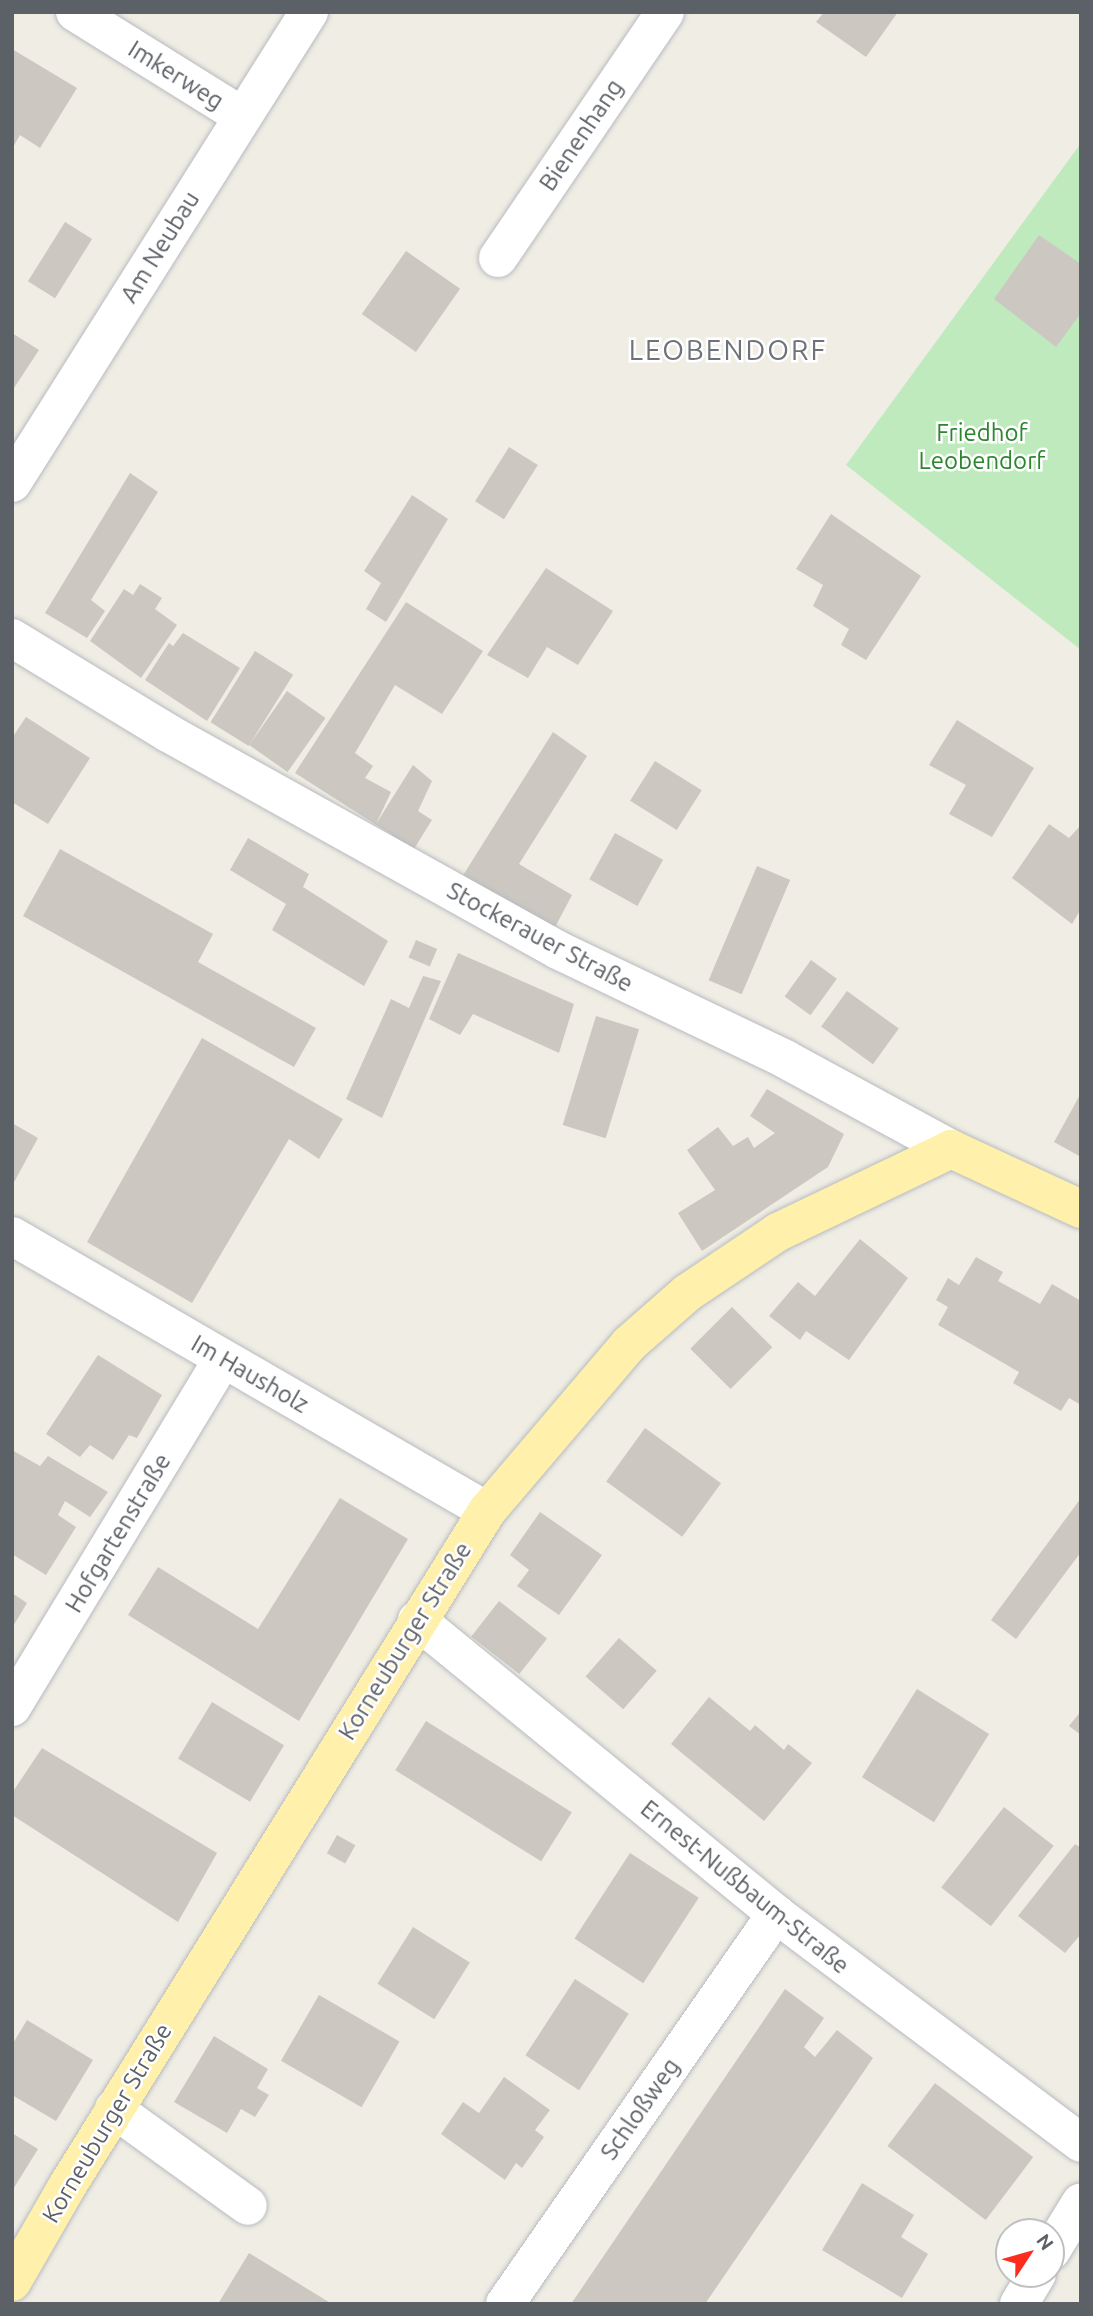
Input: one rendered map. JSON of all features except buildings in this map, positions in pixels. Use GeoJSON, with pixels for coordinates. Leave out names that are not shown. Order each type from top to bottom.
{"type":"FeatureCollection","features":[{"type":"Feature","properties":{"kind":"main road","name":"Stockerauer Straße"},"geometry":{"type":"LineString","coordinates":[[951,1149],[1081,1209]]}},
{"type":"Feature","properties":{"kind":"main road","name":"Korneuburger Straße"},"geometry":{"type":"LineString","coordinates":[[12,2282],[114,2109],[487,1511],[593,1384],[687,1293],[778,1232],[951,1149]]}},
{"type":"Feature","properties":{"kind":"street","name":"Imkerweg"},"geometry":{"type":"LineString","coordinates":[[75,12],[242,116]]}},
{"type":"Feature","properties":{"kind":"street","name":"Am Neubau"},"geometry":{"type":"LineString","coordinates":[[12,483],[309,12]]}},
{"type":"Feature","properties":{"kind":"street","name":"Bienenhang"},"geometry":{"type":"LineString","coordinates":[[498,258],[665,12]]}},
{"type":"Feature","properties":{"kind":"street","name":"Stockerauer Straße"},"geometry":{"type":"LineString","coordinates":[[12,638],[168,733],[558,950],[785,1059],[951,1149]]}},
{"type":"Feature","properties":{"kind":"street","name":"Im Hausholz"},"geometry":{"type":"LineString","coordinates":[[12,1236],[487,1511]]}},
{"type":"Feature","properties":{"kind":"street","name":"Hofgartenstraße"},"geometry":{"type":"LineString","coordinates":[[12,1707],[223,1359]]}},
{"type":"Feature","properties":{"kind":"street","name":"Ernest-Nußbaum-Straße"},"geometry":{"type":"LineString","coordinates":[[417,1620],[776,1914],[1081,2143]]}},
{"type":"Feature","properties":{"kind":"street","name":"Schloßweg"},"geometry":{"type":"LineString","coordinates":[[505,2304],[776,1914]]}},
{"type":"Feature","properties":{"kind":"street"},"geometry":{"type":"LineString","coordinates":[[114,2109],[248,2206]]}},
{"type":"Feature","properties":{"kind":"street"},"geometry":{"type":"LineString","coordinates":[[1065,2228],[1081,2202]]}},
{"type":"Feature","properties":{"kind":"street"},"geometry":{"type":"LineString","coordinates":[[1019,2304],[1029,2288]]}},
{"type":"Feature","properties":{"kind":"green space","name":"Friedhof Leobendorf"},"geometry":{"type":"Polygon","coordinates":[[[1081,143],[1081,650],[846,465],[1081,143]]]}},
{"type":"Feature","properties":{"kind":"district","name":"LEOBENDORF"},"geometry":{"type":"Point","coordinates":[728,350]}}]}
